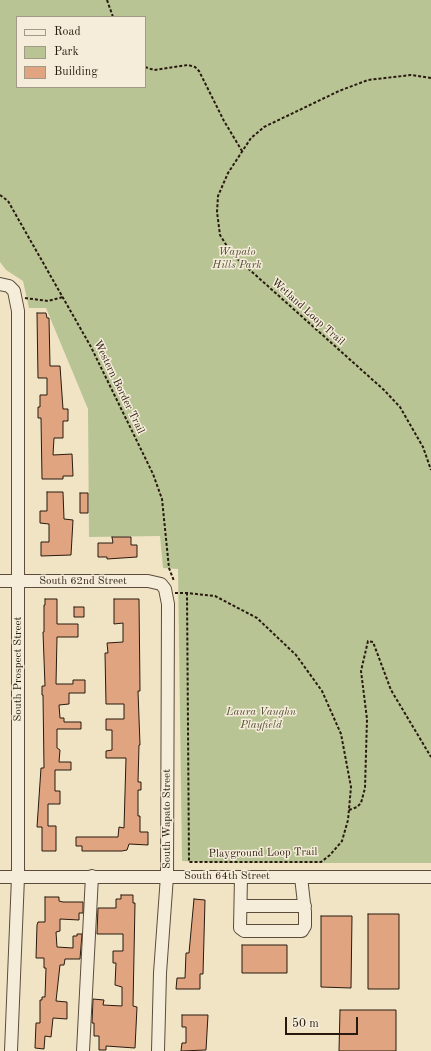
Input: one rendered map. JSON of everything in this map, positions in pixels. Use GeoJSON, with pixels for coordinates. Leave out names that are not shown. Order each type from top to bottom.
{"type":"FeatureCollection","features":[{"type":"Feature","properties":{"kind":"street"},"geometry":{"type":"LineString","coordinates":[[0,284],[7,285],[14,292]]}},
{"type":"Feature","properties":{"kind":"street","name":"South Prospect Street"},"geometry":{"type":"LineString","coordinates":[[11,1051],[18,877],[18,319],[14,292]]}},
{"type":"Feature","properties":{"kind":"street","name":"South 62nd Street"},"geometry":{"type":"LineString","coordinates":[[0,581],[148,581],[164,586]]}},
{"type":"Feature","properties":{"kind":"street","name":"South Wapato Street"},"geometry":{"type":"LineString","coordinates":[[158,1051],[160,972],[167,876],[168,604],[164,586]]}},
{"type":"Feature","properties":{"kind":"street"},"geometry":{"type":"LineString","coordinates":[[83,1051],[92,876]]}},
{"type":"Feature","properties":{"kind":"street","name":"South 64th Street"},"geometry":{"type":"LineString","coordinates":[[0,877],[431,877]]}},
{"type":"Feature","properties":{"kind":"street"},"geometry":{"type":"LineString","coordinates":[[241,877],[240,928],[244,931],[302,931],[306,926],[301,877]]}},
{"type":"Feature","properties":{"kind":"street"},"geometry":{"type":"LineString","coordinates":[[241,906],[305,906]]}},
{"type":"Feature","properties":{"kind":"path"},"geometry":{"type":"LineString","coordinates":[[107,0],[113,16]]}},
{"type":"Feature","properties":{"kind":"path"},"geometry":{"type":"LineString","coordinates":[[146,67],[154,70],[188,65],[195,67],[199,71],[224,121],[242,151]]}},
{"type":"Feature","properties":{"kind":"path","name":"Wetland Loop Trail"},"geometry":{"type":"LineString","coordinates":[[431,78],[411,75],[368,80],[339,91],[264,127],[251,138],[228,173],[218,196],[217,212],[220,235],[232,254],[384,390],[400,407],[422,447],[431,470]]}},
{"type":"Feature","properties":{"kind":"path","name":"Western Border Trail"},"geometry":{"type":"LineString","coordinates":[[0,195],[8,201],[91,347],[153,474],[162,499],[169,568],[175,594],[187,593]]}},
{"type":"Feature","properties":{"kind":"path"},"geometry":{"type":"LineString","coordinates":[[14,292],[48,301],[63,297]]}},
{"type":"Feature","properties":{"kind":"path","name":"Playground Loop Trail"},"geometry":{"type":"LineString","coordinates":[[187,593],[215,596],[257,618],[296,654],[322,691],[341,734],[351,787],[349,810],[342,841],[330,855],[321,862],[189,862],[187,593]]}},
{"type":"Feature","properties":{"kind":"path"},"geometry":{"type":"LineString","coordinates":[[349,810],[357,807],[361,803],[365,788],[367,718],[361,671],[368,641],[373,642],[391,690],[431,757]]}},
{"type":"Feature","properties":{"kind":"green space","name":"Wapato Hills Park"},"geometry":{"type":"Polygon","coordinates":[[[0,0],[431,0],[431,863],[222,863],[182,861],[178,569],[163,568],[160,536],[89,537],[88,409],[46,308],[29,308],[23,281],[6,270],[0,262],[0,0]]]}},
{"type":"Feature","properties":{"kind":"building"},"geometry":{"type":"Polygon","coordinates":[[[37,313],[46,313],[47,318],[49,318],[50,366],[60,366],[63,409],[68,409],[68,421],[63,421],[63,438],[54,438],[53,455],[72,454],[73,476],[63,476],[63,479],[42,479],[41,418],[38,418],[38,407],[40,407],[40,395],[47,395],[47,378],[38,378],[37,313]]]}},
{"type":"Feature","properties":{"kind":"building"},"geometry":{"type":"Polygon","coordinates":[[[47,492],[63,492],[64,519],[73,520],[71,555],[41,556],[41,542],[49,542],[49,524],[40,523],[40,511],[47,511],[47,492]]]}},
{"type":"Feature","properties":{"kind":"building"},"geometry":{"type":"Polygon","coordinates":[[[80,493],[88,493],[88,513],[80,513],[80,493]]]}},
{"type":"Feature","properties":{"kind":"building"},"geometry":{"type":"Polygon","coordinates":[[[112,537],[131,537],[131,545],[137,545],[137,557],[107,559],[107,557],[98,557],[98,543],[113,543],[112,537]]]}},
{"type":"Feature","properties":{"kind":"building"},"geometry":{"type":"Polygon","coordinates":[[[45,599],[57,599],[57,624],[78,624],[78,637],[57,637],[56,684],[73,684],[73,680],[85,680],[85,693],[69,693],[69,704],[59,705],[60,718],[64,718],[64,722],[81,722],[81,729],[57,729],[57,748],[60,750],[59,762],[71,762],[71,770],[55,770],[55,791],[60,791],[60,804],[48,804],[48,826],[56,826],[56,851],[42,851],[42,827],[37,827],[41,768],[44,768],[42,686],[45,686],[43,632],[45,599]]]}},
{"type":"Feature","properties":{"kind":"building"},"geometry":{"type":"Polygon","coordinates":[[[114,599],[139,599],[140,691],[138,691],[140,745],[138,782],[141,782],[141,790],[138,790],[138,816],[140,816],[140,832],[148,832],[148,845],[129,844],[127,850],[122,851],[82,851],[82,846],[76,846],[76,837],[118,837],[119,827],[124,828],[126,758],[106,758],[106,751],[112,750],[112,730],[106,730],[106,719],[124,719],[124,704],[106,704],[105,653],[108,653],[107,643],[123,642],[123,623],[114,624],[114,599]]]}},
{"type":"Feature","properties":{"kind":"building"},"geometry":{"type":"Polygon","coordinates":[[[74,607],[84,607],[84,617],[74,617],[74,607]]]}},
{"type":"Feature","properties":{"kind":"building"},"geometry":{"type":"Polygon","coordinates":[[[121,895],[133,895],[133,903],[135,903],[133,1006],[137,1007],[135,1048],[106,1046],[106,1050],[99,1050],[99,1036],[94,1036],[94,1023],[92,1023],[93,999],[104,1000],[103,1005],[122,1006],[122,987],[115,985],[116,963],[113,963],[113,951],[123,951],[123,934],[97,934],[98,908],[116,908],[116,899],[121,899],[121,895]]]}},
{"type":"Feature","properties":{"kind":"building"},"geometry":{"type":"Polygon","coordinates":[[[45,897],[59,897],[59,901],[63,902],[83,902],[83,913],[79,913],[79,920],[60,919],[60,931],[56,932],[57,947],[73,948],[73,936],[82,934],[80,959],[65,959],[64,965],[60,965],[56,1001],[67,1002],[67,1019],[53,1018],[51,1037],[45,1036],[44,1049],[35,1048],[36,1023],[40,1023],[40,1000],[42,1000],[42,997],[45,997],[46,968],[44,968],[44,958],[36,958],[37,925],[38,922],[45,922],[45,897]]]}},
{"type":"Feature","properties":{"kind":"building"},"geometry":{"type":"Polygon","coordinates":[[[194,899],[205,900],[203,974],[200,974],[200,989],[176,989],[177,978],[185,978],[186,953],[189,953],[194,899]]]}},
{"type":"Feature","properties":{"kind":"building"},"geometry":{"type":"Polygon","coordinates":[[[368,914],[399,914],[399,989],[368,989],[368,914]]]}},
{"type":"Feature","properties":{"kind":"building"},"geometry":{"type":"Polygon","coordinates":[[[321,916],[352,916],[351,988],[321,987],[321,916]]]}},
{"type":"Feature","properties":{"kind":"building"},"geometry":{"type":"Polygon","coordinates":[[[242,945],[287,945],[287,973],[242,973],[242,945]]]}},
{"type":"Feature","properties":{"kind":"building"},"geometry":{"type":"Polygon","coordinates":[[[340,1010],[396,1010],[396,1051],[339,1051],[340,1010]]]}},
{"type":"Feature","properties":{"kind":"building"},"geometry":{"type":"Polygon","coordinates":[[[182,1015],[208,1015],[206,1050],[181,1051],[182,1043],[186,1043],[186,1027],[182,1027],[182,1015]]]}},
{"type":"Feature","properties":{"kind":"park label","name":"Laura Vaughn Playfield"},"geometry":{"type":"Point","coordinates":[261,718]}}]}
